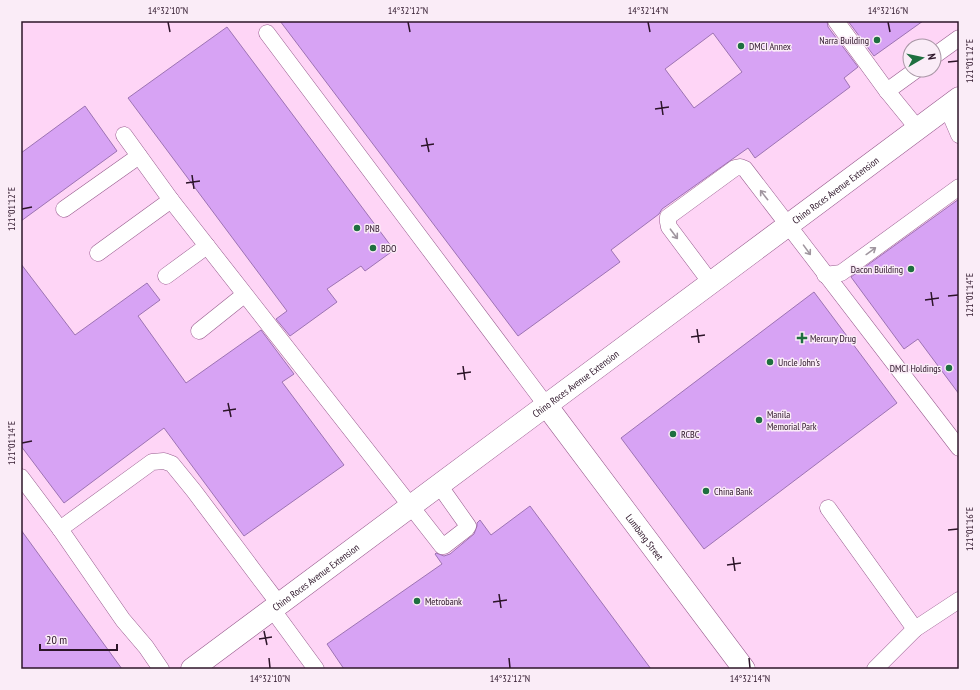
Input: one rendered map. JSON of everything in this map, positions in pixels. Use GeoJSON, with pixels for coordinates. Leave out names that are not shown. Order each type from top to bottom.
{"type":"FeatureCollection","features":[{"type":"Feature","properties":{"kind":"main road","name":"Chino Roces Avenue Extension"},"geometry":{"type":"LineString","coordinates":[[192,669],[953,103]]}},
{"type":"Feature","properties":{"kind":"main road","name":"Lumbang Street"},"geometry":{"type":"LineString","coordinates":[[546,405],[744,669]]}},
{"type":"Feature","properties":{"kind":"lane"},"geometry":{"type":"LineString","coordinates":[[836,21],[887,91],[918,129]]}},
{"type":"Feature","properties":{"kind":"lane"},"geometry":{"type":"LineString","coordinates":[[267,33],[546,405]]}},
{"type":"Feature","properties":{"kind":"lane"},"geometry":{"type":"LineString","coordinates":[[942,50],[959,38]]}},
{"type":"Feature","properties":{"kind":"lane"},"geometry":{"type":"LineString","coordinates":[[887,91],[905,78]]}},
{"type":"Feature","properties":{"kind":"lane"},"geometry":{"type":"LineString","coordinates":[[953,103],[959,135]]}},
{"type":"Feature","properties":{"kind":"lane"},"geometry":{"type":"LineString","coordinates":[[124,135],[171,200],[244,295],[410,507],[442,546],[444,546],[468,526],[439,485]]}},
{"type":"Feature","properties":{"kind":"lane"},"geometry":{"type":"LineString","coordinates":[[64,209],[139,156]]}},
{"type":"Feature","properties":{"kind":"lane"},"geometry":{"type":"LineString","coordinates":[[711,283],[669,227],[668,217],[735,168],[740,167],[745,170],[788,225],[959,448]]}},
{"type":"Feature","properties":{"kind":"lane"},"geometry":{"type":"LineString","coordinates":[[826,275],[841,273],[959,187]]}},
{"type":"Feature","properties":{"kind":"lane"},"geometry":{"type":"LineString","coordinates":[[98,253],[171,200]]}},
{"type":"Feature","properties":{"kind":"lane"},"geometry":{"type":"LineString","coordinates":[[166,276],[207,246]]}},
{"type":"Feature","properties":{"kind":"lane"},"geometry":{"type":"LineString","coordinates":[[199,331],[244,295]]}},
{"type":"Feature","properties":{"kind":"lane"},"geometry":{"type":"LineString","coordinates":[[60,529],[152,462],[164,461],[172,464],[254,571],[316,669]]}},
{"type":"Feature","properties":{"kind":"lane"},"geometry":{"type":"LineString","coordinates":[[21,477],[60,529],[123,620],[162,669]]}},
{"type":"Feature","properties":{"kind":"lane"},"geometry":{"type":"LineString","coordinates":[[828,508],[915,629]]}},
{"type":"Feature","properties":{"kind":"lane"},"geometry":{"type":"LineString","coordinates":[[875,669],[915,629],[959,600]]}},
{"type":"Feature","properties":{"kind":"building"},"geometry":{"type":"Polygon","coordinates":[[[280,21],[827,21],[828,27],[858,67],[844,78],[850,87],[755,158],[748,148],[662,209],[659,214],[611,250],[620,262],[518,336],[280,21]],[[713,33],[665,69],[694,108],[742,72],[713,33]]]}},
{"type":"Feature","properties":{"kind":"building","name":"Narra Building"},"geometry":{"type":"Polygon","coordinates":[[[848,21],[923,21],[874,56],[848,21]]]}},
{"type":"Feature","properties":{"kind":"building"},"geometry":{"type":"Polygon","coordinates":[[[227,27],[394,250],[365,271],[361,266],[327,289],[337,302],[290,336],[276,319],[287,311],[128,98],[227,27]]]}},
{"type":"Feature","properties":{"kind":"building"},"geometry":{"type":"Polygon","coordinates":[[[85,106],[117,151],[21,221],[21,153],[85,106]]]}},
{"type":"Feature","properties":{"kind":"building","name":"Dacon Building"},"geometry":{"type":"Polygon","coordinates":[[[959,199],[959,394],[918,339],[904,349],[851,277],[959,199]]]}},
{"type":"Feature","properties":{"kind":"building"},"geometry":{"type":"Polygon","coordinates":[[[21,264],[75,335],[147,283],[160,300],[138,316],[186,383],[261,330],[294,374],[282,382],[344,465],[244,536],[164,428],[64,503],[21,446],[21,264]]]}},
{"type":"Feature","properties":{"kind":"building","name":"Manila Memorial Park"},"geometry":{"type":"Polygon","coordinates":[[[814,292],[897,403],[704,549],[621,438],[814,292]]]}},
{"type":"Feature","properties":{"kind":"building"},"geometry":{"type":"Polygon","coordinates":[[[530,506],[651,669],[344,669],[327,644],[442,564],[435,554],[444,556],[450,554],[474,534],[477,523],[480,520],[491,535],[530,506]]]}},
{"type":"Feature","properties":{"kind":"building"},"geometry":{"type":"Polygon","coordinates":[[[21,530],[122,669],[21,669],[21,530]]]}},
{"type":"Feature","properties":{"kind":"place","name":"Narra Building"},"geometry":{"type":"Point","coordinates":[877,40]}},
{"type":"Feature","properties":{"kind":"place","name":"DMCI Annex"},"geometry":{"type":"Point","coordinates":[741,46]}},
{"type":"Feature","properties":{"kind":"place","name":"PNB"},"geometry":{"type":"Point","coordinates":[357,228]}},
{"type":"Feature","properties":{"kind":"place","name":"BDO"},"geometry":{"type":"Point","coordinates":[373,248]}},
{"type":"Feature","properties":{"kind":"place","name":"Dacon Building"},"geometry":{"type":"Point","coordinates":[911,269]}},
{"type":"Feature","properties":{"kind":"place","name":"Mercury Drug"},"geometry":{"type":"Point","coordinates":[802,338]}},
{"type":"Feature","properties":{"kind":"place","name":"Uncle John's"},"geometry":{"type":"Point","coordinates":[770,362]}},
{"type":"Feature","properties":{"kind":"place","name":"DMCI Holdings"},"geometry":{"type":"Point","coordinates":[949,368]}},
{"type":"Feature","properties":{"kind":"place","name":"Manila Memorial Park"},"geometry":{"type":"Point","coordinates":[759,420]}},
{"type":"Feature","properties":{"kind":"place","name":"RCBC"},"geometry":{"type":"Point","coordinates":[673,434]}},
{"type":"Feature","properties":{"kind":"place","name":"China Bank"},"geometry":{"type":"Point","coordinates":[706,491]}},
{"type":"Feature","properties":{"kind":"place","name":"Metrobank"},"geometry":{"type":"Point","coordinates":[417,601]}}]}
